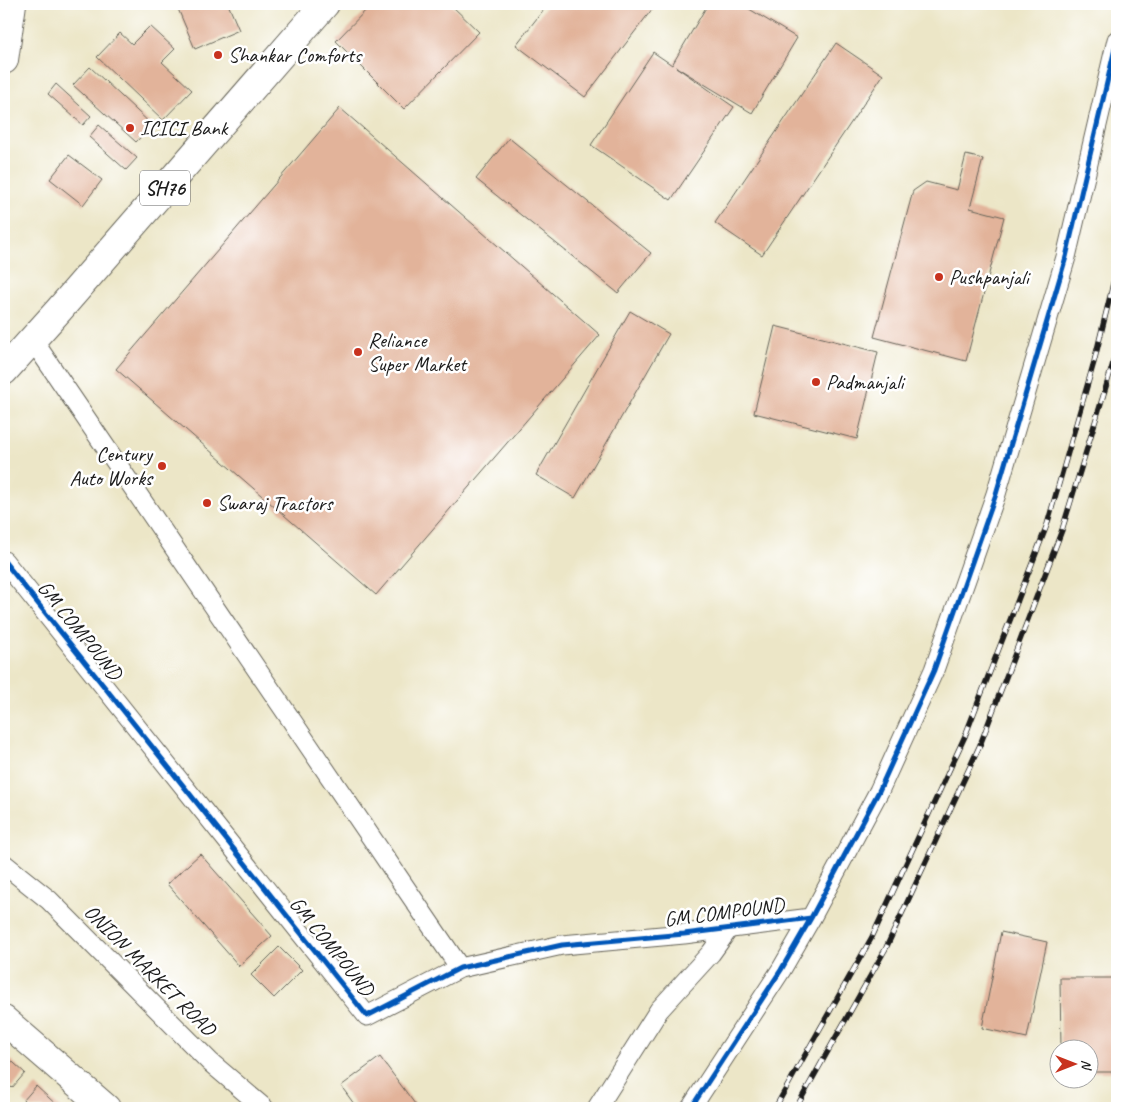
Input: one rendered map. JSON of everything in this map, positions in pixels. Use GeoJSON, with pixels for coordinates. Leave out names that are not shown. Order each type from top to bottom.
{"type":"FeatureCollection","features":[{"type":"Feature","properties":{"kind":"main road"},"geometry":{"type":"LineString","coordinates":[[4,60],[12,4]]}},
{"type":"Feature","properties":{"kind":"main road","name":"SH76"},"geometry":{"type":"LineString","coordinates":[[4,371],[325,4]]}},
{"type":"Feature","properties":{"kind":"main road"},"geometry":{"type":"LineString","coordinates":[[4,1020],[106,1108]]}},
{"type":"Feature","properties":{"kind":"street"},"geometry":{"type":"LineString","coordinates":[[691,1108],[781,970],[811,918],[879,791],[934,670],[993,503],[1066,257],[1117,40]]}},
{"type":"Feature","properties":{"kind":"street"},"geometry":{"type":"LineString","coordinates":[[32,339],[460,968]]}},
{"type":"Feature","properties":{"kind":"street","name":"GM COMPOUND"},"geometry":{"type":"LineString","coordinates":[[4,561],[367,1016],[460,968],[562,946],[811,918]]}},
{"type":"Feature","properties":{"kind":"street","name":"ONION MARKET ROAD"},"geometry":{"type":"LineString","coordinates":[[4,864],[49,900],[210,1062],[264,1108]]}},
{"type":"Feature","properties":{"kind":"street"},"geometry":{"type":"LineString","coordinates":[[598,1108],[659,1010],[711,953],[729,928]]}},
{"type":"Feature","properties":{"kind":"building"},"geometry":{"type":"Polygon","coordinates":[[[176,4],[228,4],[239,30],[195,49],[176,4]]]}},
{"type":"Feature","properties":{"kind":"building"},"geometry":{"type":"Polygon","coordinates":[[[372,4],[450,4],[479,32],[404,109],[336,41],[372,4]]]}},
{"type":"Feature","properties":{"kind":"building"},"geometry":{"type":"Polygon","coordinates":[[[548,4],[656,4],[585,97],[516,45],[548,4]]]}},
{"type":"Feature","properties":{"kind":"building"},"geometry":{"type":"Polygon","coordinates":[[[708,4],[741,4],[797,38],[752,113],[676,67],[734,107],[671,200],[591,145],[653,52],[672,65],[708,4]]]}},
{"type":"Feature","properties":{"kind":"building"},"geometry":{"type":"Polygon","coordinates":[[[150,26],[175,49],[162,62],[192,90],[163,120],[97,57],[120,33],[132,44],[150,26]]]}},
{"type":"Feature","properties":{"kind":"building"},"geometry":{"type":"Polygon","coordinates":[[[836,43],[883,75],[762,255],[715,223],[836,43]]]}},
{"type":"Feature","properties":{"kind":"building"},"geometry":{"type":"Polygon","coordinates":[[[90,67],[152,125],[136,142],[73,85],[90,67]]]}},
{"type":"Feature","properties":{"kind":"building"},"geometry":{"type":"Polygon","coordinates":[[[56,84],[91,116],[83,125],[48,94],[56,84]]]}},
{"type":"Feature","properties":{"kind":"building","name":"Reliance Super Market"},"geometry":{"type":"Polygon","coordinates":[[[340,108],[600,335],[376,595],[116,369],[340,108]]]}},
{"type":"Feature","properties":{"kind":"building"},"geometry":{"type":"Polygon","coordinates":[[[99,125],[137,158],[126,170],[89,137],[99,125]]]}},
{"type":"Feature","properties":{"kind":"building"},"geometry":{"type":"Polygon","coordinates":[[[509,138],[651,253],[618,293],[476,179],[509,138]]]}},
{"type":"Feature","properties":{"kind":"building"},"geometry":{"type":"Polygon","coordinates":[[[69,155],[102,180],[83,205],[50,179],[69,155]]]}},
{"type":"Feature","properties":{"kind":"building","name":"Pushpanjali"},"geometry":{"type":"Polygon","coordinates":[[[966,155],[983,159],[970,208],[1004,217],[966,361],[874,337],[913,191],[926,182],[957,190],[966,155]]]}},
{"type":"Feature","properties":{"kind":"building"},"geometry":{"type":"Polygon","coordinates":[[[630,311],[669,334],[575,498],[536,475],[630,311]]]}},
{"type":"Feature","properties":{"kind":"building","name":"Padmanjali"},"geometry":{"type":"Polygon","coordinates":[[[775,326],[878,352],[857,439],[754,413],[775,326]]]}},
{"type":"Feature","properties":{"kind":"building"},"geometry":{"type":"Polygon","coordinates":[[[200,854],[272,936],[239,966],[167,884],[200,854]]]}},
{"type":"Feature","properties":{"kind":"building"},"geometry":{"type":"Polygon","coordinates":[[[1001,932],[1047,942],[1027,1038],[982,1028],[1001,932]]]}},
{"type":"Feature","properties":{"kind":"building"},"geometry":{"type":"Polygon","coordinates":[[[279,947],[302,970],[274,998],[251,975],[279,947]]]}},
{"type":"Feature","properties":{"kind":"building"},"geometry":{"type":"Polygon","coordinates":[[[1060,978],[1117,978],[1117,1072],[1098,1072],[1098,1040],[1061,1040],[1060,978]]]}},
{"type":"Feature","properties":{"kind":"building"},"geometry":{"type":"Polygon","coordinates":[[[4,1054],[25,1073],[12,1088],[4,1080],[4,1054]]]}},
{"type":"Feature","properties":{"kind":"building"},"geometry":{"type":"Polygon","coordinates":[[[380,1057],[418,1108],[357,1108],[341,1086],[380,1057]]]}},
{"type":"Feature","properties":{"kind":"building"},"geometry":{"type":"Polygon","coordinates":[[[36,1086],[60,1108],[31,1108],[23,1101],[36,1086]]]}},
{"type":"Feature","properties":{"kind":"railway"},"geometry":{"type":"LineString","coordinates":[[775,1108],[872,937],[965,736],[1047,525],[1094,362],[1117,268]]}},
{"type":"Feature","properties":{"kind":"railway"},"geometry":{"type":"LineString","coordinates":[[796,1108],[886,948],[980,745],[1062,530],[1117,345]]}},
{"type":"Feature","properties":{"kind":"cycle path"},"geometry":{"type":"LineString","coordinates":[[691,1108],[781,970],[811,918],[879,791],[934,670],[996,494],[1066,257],[1117,40]]}},
{"type":"Feature","properties":{"kind":"cycle path"},"geometry":{"type":"LineString","coordinates":[[4,561],[367,1016],[460,968],[562,945],[684,934],[811,918]]}},
{"type":"Feature","properties":{"kind":"place","name":"Shankar Comforts"},"geometry":{"type":"Point","coordinates":[218,55]}},
{"type":"Feature","properties":{"kind":"place","name":"ICICI Bank"},"geometry":{"type":"Point","coordinates":[130,128]}},
{"type":"Feature","properties":{"kind":"place","name":"Pushpanjali"},"geometry":{"type":"Point","coordinates":[939,277]}},
{"type":"Feature","properties":{"kind":"place","name":"Reliance Super Market"},"geometry":{"type":"Point","coordinates":[358,352]}},
{"type":"Feature","properties":{"kind":"place","name":"Padmanjali"},"geometry":{"type":"Point","coordinates":[816,382]}},
{"type":"Feature","properties":{"kind":"place","name":"Century Auto Works"},"geometry":{"type":"Point","coordinates":[162,466]}},
{"type":"Feature","properties":{"kind":"place","name":"Swaraj Tractors"},"geometry":{"type":"Point","coordinates":[207,503]}}]}
